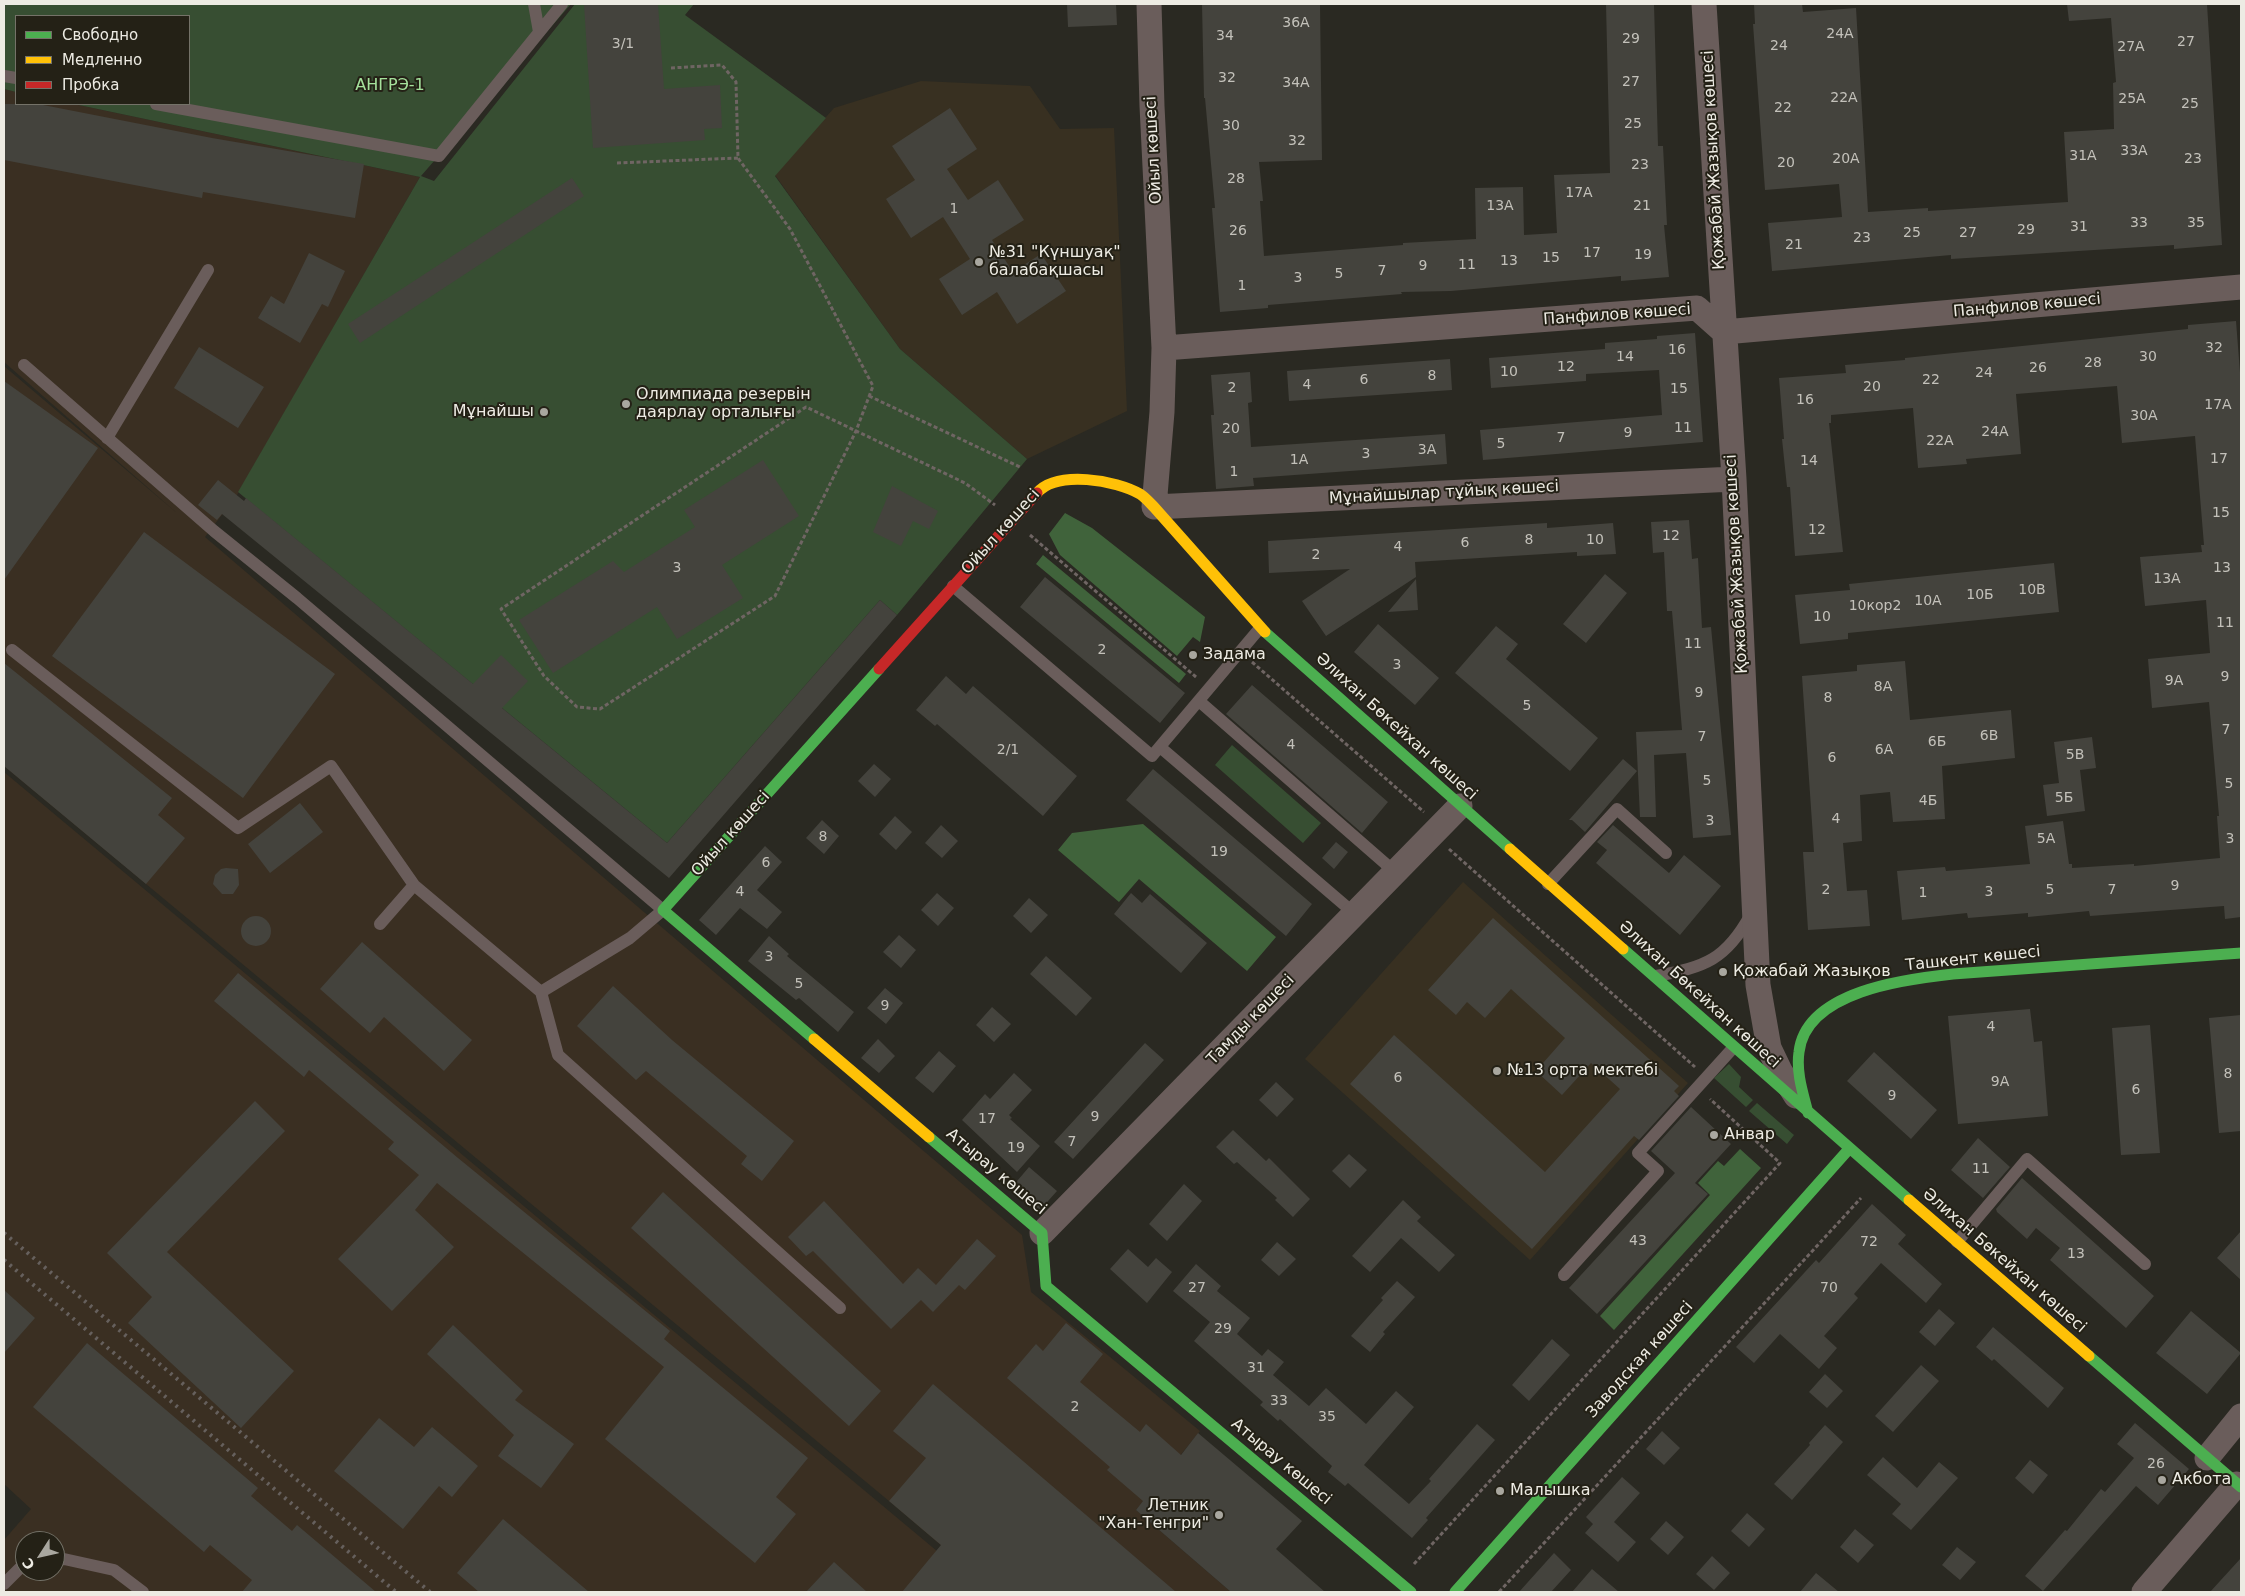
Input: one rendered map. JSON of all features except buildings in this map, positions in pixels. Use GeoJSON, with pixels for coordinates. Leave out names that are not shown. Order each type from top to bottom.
{"type":"FeatureCollection","features":[{"type":"Feature","properties":{"kind":"street","name":"Ойыл көшесі"},"geometry":{"type":"LineString","coordinates":[[1149,4],[1164,348],[1162,412],[1154,508]]}},
{"type":"Feature","properties":{"kind":"street","name":"Қожабай Жазықов көшесі"},"geometry":{"type":"LineString","coordinates":[[1704,4],[1734,479],[1758,985],[1769,1048],[1780,1071],[1808,1113]]}},
{"type":"Feature","properties":{"kind":"street","name":"Панфилов көшесі"},"geometry":{"type":"LineString","coordinates":[[1164,348],[1697,308],[1724,332],[2241,287]]}},
{"type":"Feature","properties":{"kind":"street","name":"Мұнайшылар тұйық көшесі"},"geometry":{"type":"LineString","coordinates":[[1154,508],[1734,479]]}},
{"type":"Feature","properties":{"kind":"street","name":"Ойыл көшесі"},"geometry":{"type":"LineString","coordinates":[[663,910],[1042,487],[1061,480],[1092,480],[1115,485],[1140,494],[1154,508]]}},
{"type":"Feature","properties":{"kind":"street","name":"Әлихан Бөкейхан көшесі"},"geometry":{"type":"LineString","coordinates":[[1154,508],[1260,628],[1733,1048],[2239,1486]]}},
{"type":"Feature","properties":{"kind":"street","name":"Тамды көшесі"},"geometry":{"type":"LineString","coordinates":[[1042,1233],[1460,806]]}},
{"type":"Feature","properties":{"kind":"street","name":"Атырау көшесі"},"geometry":{"type":"LineString","coordinates":[[663,910],[1042,1233],[1046,1286],[1411,1592]]}},
{"type":"Feature","properties":{"kind":"street","name":"Ташкент көшесі"},"geometry":{"type":"LineString","coordinates":[[1808,1113],[1798,1064],[1805,1033],[1812,1022],[1832,1006],[1870,989],[1899,982],[1956,974],[2241,953]]}},
{"type":"Feature","properties":{"kind":"street","name":"Заводская көшесі"},"geometry":{"type":"LineString","coordinates":[[1455,1592],[1849,1149]]}},
{"type":"Feature","properties":{"kind":"street"},"geometry":{"type":"LineString","coordinates":[[2207,1458],[2241,1416]]}},
{"type":"Feature","properties":{"kind":"street"},"geometry":{"type":"LineString","coordinates":[[2144,1592],[2239,1486]]}},
{"type":"Feature","properties":{"kind":"lane"},"geometry":{"type":"LineString","coordinates":[[534,4],[539,32]]}},
{"type":"Feature","properties":{"kind":"lane"},"geometry":{"type":"LineString","coordinates":[[161,105],[439,156],[562,4]]}},
{"type":"Feature","properties":{"kind":"lane"},"geometry":{"type":"LineString","coordinates":[[107,438],[208,270]]}},
{"type":"Feature","properties":{"kind":"lane"},"geometry":{"type":"LineString","coordinates":[[24,365],[214,532],[297,598],[663,910],[630,938],[541,992]]}},
{"type":"Feature","properties":{"kind":"lane"},"geometry":{"type":"LineString","coordinates":[[953,586],[1152,756],[1260,628]]}},
{"type":"Feature","properties":{"kind":"lane"},"geometry":{"type":"LineString","coordinates":[[12,650],[238,828],[331,766],[414,885],[541,992],[558,1055],[840,1308]]}},
{"type":"Feature","properties":{"kind":"lane"},"geometry":{"type":"LineString","coordinates":[[1199,700],[1396,872]]}},
{"type":"Feature","properties":{"kind":"lane"},"geometry":{"type":"LineString","coordinates":[[1160,747],[1355,914]]}},
{"type":"Feature","properties":{"kind":"lane"},"geometry":{"type":"LineString","coordinates":[[1548,884],[1617,809],[1666,853]]}},
{"type":"Feature","properties":{"kind":"lane"},"geometry":{"type":"LineString","coordinates":[[380,924],[414,885]]}},
{"type":"Feature","properties":{"kind":"lane"},"geometry":{"type":"LineString","coordinates":[[1653,976],[1697,967],[1714,958],[1730,946],[1740,934],[1755,908]]}},
{"type":"Feature","properties":{"kind":"lane"},"geometry":{"type":"LineString","coordinates":[[1564,1275],[1658,1171],[1638,1153],[1733,1048]]}},
{"type":"Feature","properties":{"kind":"lane"},"geometry":{"type":"LineString","coordinates":[[1956,1242],[2027,1160],[2145,1264]]}},
{"type":"Feature","properties":{"kind":"lane"},"geometry":{"type":"LineString","coordinates":[[65,1559],[114,1570],[143,1592]]}},
{"type":"Feature","properties":{"kind":"lane"},"geometry":{"type":"LineString","coordinates":[[4,1584],[15,1573]]}},
{"type":"Feature","properties":{"kind":"path"},"geometry":{"type":"LineString","coordinates":[[672,68],[722,64],[736,82],[738,158],[790,229],[873,386],[856,430],[775,596],[600,709],[578,707],[544,676],[501,609],[806,407],[856,430],[966,483],[1209,688]]}},
{"type":"Feature","properties":{"kind":"path"},"geometry":{"type":"LineString","coordinates":[[617,163],[738,158]]}},
{"type":"Feature","properties":{"kind":"path"},"geometry":{"type":"LineString","coordinates":[[869,396],[1020,467]]}},
{"type":"Feature","properties":{"kind":"path"},"geometry":{"type":"LineString","coordinates":[[1240,651],[1424,809],[1433,834],[1707,1077]]}},
{"type":"Feature","properties":{"kind":"path"},"geometry":{"type":"LineString","coordinates":[[1398,1581],[1780,1163],[1697,1088]]}},
{"type":"Feature","properties":{"kind":"path"},"geometry":{"type":"LineString","coordinates":[[1499,1592],[1861,1198]]}},
{"type":"Feature","properties":{"kind":"shaded area","name":"№31 \"Күншуақ\" балабақшасы"},"geometry":{"type":"Polygon","coordinates":[[[921,81],[1030,86],[1060,129],[1114,128],[1127,411],[1027,459],[900,349],[775,175],[834,108],[921,81]]]}},
{"type":"Feature","properties":{"kind":"shaded area"},"geometry":{"type":"Polygon","coordinates":[[[4,89],[15,92],[15,105],[79,105],[420,177],[237,495],[205,537],[1022,1235],[1031,1292],[1200,1431],[1136,1510],[1231,1592],[996,1592],[4,766],[4,366],[178,514],[4,362],[4,89]]]}},
{"type":"Feature","properties":{"kind":"shaded area"},"geometry":{"type":"Polygon","coordinates":[[[4,772],[986,1592],[4,1592],[4,1540],[31,1509],[4,1484],[4,772]]]}},
{"type":"Feature","properties":{"kind":"shaded area","name":"№13 орта мектебі"},"geometry":{"type":"Polygon","coordinates":[[[1463,882],[1688,1083],[1530,1260],[1305,1059],[1463,882]]]}},
{"type":"Feature","properties":{"kind":"green space","name":"Олимпиада резервін даярлау орталығы"},"geometry":{"type":"Polygon","coordinates":[[[4,4],[571,4],[421,176],[434,181],[575,4],[694,4],[685,15],[826,118],[775,176],[900,349],[1027,459],[897,615],[880,600],[667,843],[238,492],[420,177],[79,105],[190,105],[190,15],[15,15],[15,92],[4,89],[4,4]]]}},
{"type":"Feature","properties":{"kind":"green space"},"geometry":{"type":"Polygon","coordinates":[[[1065,513],[1092,528],[1205,617],[1200,642],[1193,637],[1177,656],[1060,555],[1049,534],[1065,513]]]}},
{"type":"Feature","properties":{"kind":"green space"},"geometry":{"type":"Polygon","coordinates":[[[1043,555],[1186,674],[1179,683],[1036,564],[1043,555]]]}},
{"type":"Feature","properties":{"kind":"green space"},"geometry":{"type":"Polygon","coordinates":[[[1232,745],[1321,823],[1303,843],[1215,765],[1232,745]]]}},
{"type":"Feature","properties":{"kind":"green space"},"geometry":{"type":"Polygon","coordinates":[[[1143,824],[1276,937],[1247,971],[1139,879],[1119,902],[1058,850],[1072,833],[1143,824]]]}},
{"type":"Feature","properties":{"kind":"green space"},"geometry":{"type":"Polygon","coordinates":[[[1729,1064],[1741,1077],[1739,1087],[1753,1100],[1746,1107],[1714,1078],[1729,1064]]]}},
{"type":"Feature","properties":{"kind":"green space"},"geometry":{"type":"Polygon","coordinates":[[[1757,1103],[1794,1135],[1787,1144],[1749,1111],[1757,1103]]]}},
{"type":"Feature","properties":{"kind":"green space"},"geometry":{"type":"Polygon","coordinates":[[[1740,1149],[1761,1168],[1614,1330],[1600,1316],[1710,1195],[1698,1183],[1718,1161],[1724,1166],[1740,1149]]]}},
{"type":"Feature","properties":{"kind":"railway"},"geometry":{"type":"LineString","coordinates":[[4,1233],[430,1592]]}},
{"type":"Feature","properties":{"kind":"railway"},"geometry":{"type":"LineString","coordinates":[[4,1260],[396,1592]]}},
{"type":"Feature","properties":{"kind":"traffic: fast"},"geometry":{"type":"LineString","coordinates":[[1265,632],[1510,849]]}},
{"type":"Feature","properties":{"kind":"traffic: fast"},"geometry":{"type":"LineString","coordinates":[[814,1039],[663,910],[879,669]]}},
{"type":"Feature","properties":{"kind":"traffic: fast"},"geometry":{"type":"LineString","coordinates":[[1623,949],[1909,1200]]}},
{"type":"Feature","properties":{"kind":"traffic: fast"},"geometry":{"type":"LineString","coordinates":[[1808,1113],[1798,1068],[1799,1052],[1806,1031],[1819,1015],[1838,1002],[1861,992],[1910,980],[1953,974],[2241,953]]}},
{"type":"Feature","properties":{"kind":"traffic: fast"},"geometry":{"type":"LineString","coordinates":[[929,1137],[1042,1233],[1046,1286],[1411,1592]]}},
{"type":"Feature","properties":{"kind":"traffic: fast"},"geometry":{"type":"LineString","coordinates":[[1455,1592],[1849,1149]]}},
{"type":"Feature","properties":{"kind":"traffic: fast"},"geometry":{"type":"LineString","coordinates":[[2089,1356],[2241,1487]]}},
{"type":"Feature","properties":{"kind":"traffic: slow"},"geometry":{"type":"LineString","coordinates":[[1037,493],[1046,486],[1058,481],[1087,480],[1102,481],[1140,494],[1146,498],[1265,632]]}},
{"type":"Feature","properties":{"kind":"traffic: slow"},"geometry":{"type":"LineString","coordinates":[[1510,849],[1623,949]]}},
{"type":"Feature","properties":{"kind":"traffic: slow"},"geometry":{"type":"LineString","coordinates":[[814,1039],[929,1137]]}},
{"type":"Feature","properties":{"kind":"traffic: slow"},"geometry":{"type":"LineString","coordinates":[[1909,1200],[2089,1356]]}},
{"type":"Feature","properties":{"kind":"traffic: jam"},"geometry":{"type":"LineString","coordinates":[[879,669],[1037,493]]}},
{"type":"Feature","properties":{"kind":"place","name":"№31 \"Күншуақ\" балабақшасы"},"geometry":{"type":"Point","coordinates":[979,262]}},
{"type":"Feature","properties":{"kind":"place","name":"Олимпиада резервін даярлау орталығы"},"geometry":{"type":"Point","coordinates":[626,404]}},
{"type":"Feature","properties":{"kind":"place","name":"Мұнайшы"},"geometry":{"type":"Point","coordinates":[544,412]}},
{"type":"Feature","properties":{"kind":"place","name":"Задама"},"geometry":{"type":"Point","coordinates":[1193,655]}},
{"type":"Feature","properties":{"kind":"place","name":"Қожабай Жазықов"},"geometry":{"type":"Point","coordinates":[1723,972]}},
{"type":"Feature","properties":{"kind":"place","name":"№13 орта мектебі"},"geometry":{"type":"Point","coordinates":[1497,1071]}},
{"type":"Feature","properties":{"kind":"place","name":"Анвар"},"geometry":{"type":"Point","coordinates":[1714,1135]}},
{"type":"Feature","properties":{"kind":"place","name":"Акбота"},"geometry":{"type":"Point","coordinates":[2162,1480]}},
{"type":"Feature","properties":{"kind":"place","name":"Малышка"},"geometry":{"type":"Point","coordinates":[1500,1491]}},
{"type":"Feature","properties":{"kind":"place","name":"Летник \"Хан-Тенгри\""},"geometry":{"type":"Point","coordinates":[1219,1515]}},
{"type":"Feature","properties":{"kind":"park label","name":"АНГРЭ-1"},"geometry":{"type":"Point","coordinates":[390,86]}}]}
